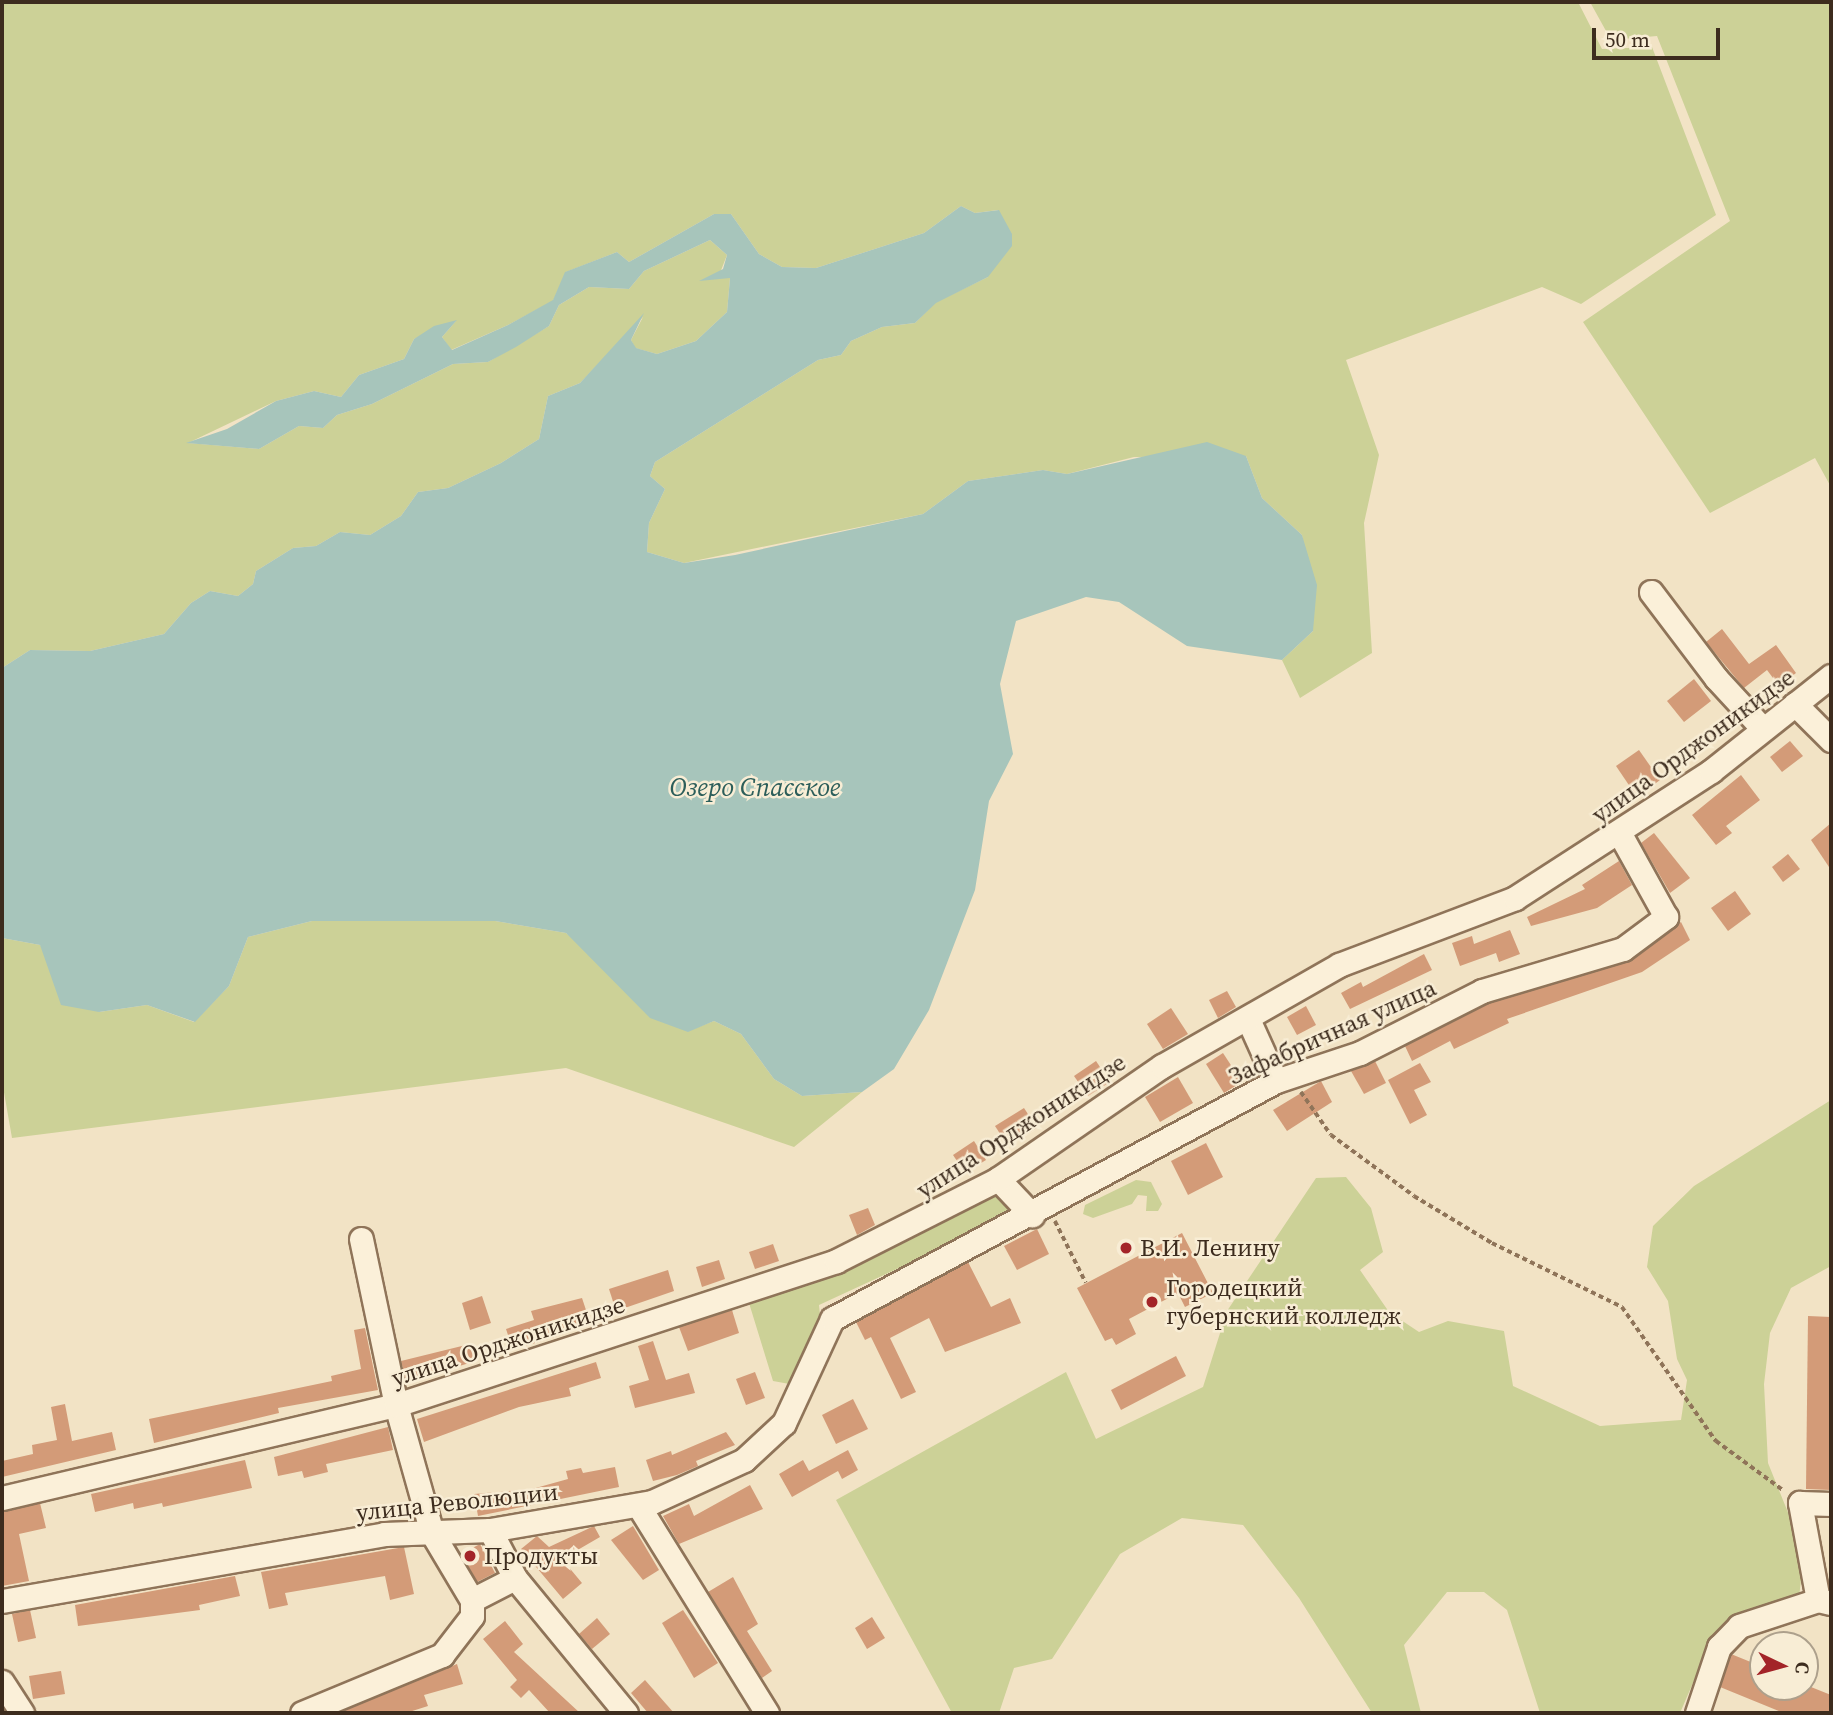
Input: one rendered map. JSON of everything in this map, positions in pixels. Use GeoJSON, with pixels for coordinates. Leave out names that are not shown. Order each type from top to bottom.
{"type":"FeatureCollection","features":[{"type":"Feature","properties":{"kind":"street"},"geometry":{"type":"LineString","coordinates":[[1651,592],[1716,678],[1763,729]]}},
{"type":"Feature","properties":{"kind":"street","name":"улица Орджоникидзе"},"geometry":{"type":"LineString","coordinates":[[2,1498],[396,1405],[836,1261],[998,1179],[1162,1066],[1339,965],[1515,898],[1620,834],[1831,676]]}},
{"type":"Feature","properties":{"kind":"street"},"geometry":{"type":"LineString","coordinates":[[1795,704],[1831,740]]}},
{"type":"Feature","properties":{"kind":"street","name":"Зафабричная улица"},"geometry":{"type":"LineString","coordinates":[[832,1319],[1040,1211],[1283,1079],[1360,1053],[1482,991],[1623,949],[1666,917],[1620,834]]}},
{"type":"Feature","properties":{"kind":"street"},"geometry":{"type":"LineString","coordinates":[[1248,1019],[1283,1079]]}},
{"type":"Feature","properties":{"kind":"street"},"geometry":{"type":"LineString","coordinates":[[998,1179],[1040,1211]]}},
{"type":"Feature","properties":{"kind":"street"},"geometry":{"type":"LineString","coordinates":[[302,1713],[442,1655],[472,1616],[472,1600],[432,1533],[396,1405],[361,1239]]}},
{"type":"Feature","properties":{"kind":"street","name":"улица Революции"},"geometry":{"type":"LineString","coordinates":[[2,1601],[384,1534],[490,1530],[638,1504],[744,1460],[784,1423],[832,1319]]}},
{"type":"Feature","properties":{"kind":"street"},"geometry":{"type":"LineString","coordinates":[[1697,1713],[1718,1647],[1739,1626],[1824,1602],[1800,1503],[1831,1504]]}},
{"type":"Feature","properties":{"kind":"street"},"geometry":{"type":"LineString","coordinates":[[638,1504],[767,1713]]}},
{"type":"Feature","properties":{"kind":"street"},"geometry":{"type":"LineString","coordinates":[[490,1530],[515,1578],[626,1713]]}},
{"type":"Feature","properties":{"kind":"street"},"geometry":{"type":"LineString","coordinates":[[472,1600],[515,1578]]}},
{"type":"Feature","properties":{"kind":"street"},"geometry":{"type":"LineString","coordinates":[[2,1682],[22,1713]]}},
{"type":"Feature","properties":{"kind":"path"},"geometry":{"type":"LineString","coordinates":[[1283,1079],[1331,1135],[1414,1196],[1492,1243],[1622,1307],[1716,1441],[1800,1503]]}},
{"type":"Feature","properties":{"kind":"path"},"geometry":{"type":"LineString","coordinates":[[1040,1211],[1086,1283]]}},
{"type":"Feature","properties":{"kind":"green space"},"geometry":{"type":"Polygon","coordinates":[[[2,2],[1578,2],[1602,49],[1652,47],[1716,215],[1581,304],[1542,287],[1346,360],[1379,455],[1364,523],[1372,653],[1300,698],[1282,660],[1313,631],[1302,535],[1262,498],[1246,456],[1134,457],[1067,474],[1043,470],[968,481],[923,514],[684,563],[647,552],[649,523],[665,489],[650,476],[655,462],[818,360],[841,355],[851,341],[882,327],[915,323],[936,302],[988,277],[998,210],[975,213],[961,206],[924,233],[816,268],[782,267],[759,254],[731,214],[714,214],[629,262],[617,252],[566,272],[553,301],[508,325],[451,350],[442,337],[456,321],[414,339],[404,359],[359,375],[341,397],[314,391],[276,401],[188,443],[259,449],[299,426],[323,428],[337,415],[372,404],[453,364],[488,362],[549,326],[559,305],[589,287],[629,289],[644,271],[710,240],[727,255],[718,278],[730,278],[727,312],[696,341],[657,354],[635,348],[631,340],[643,317],[580,383],[548,396],[539,439],[501,463],[448,488],[418,492],[401,516],[370,535],[340,532],[316,546],[293,548],[256,571],[253,584],[238,596],[210,591],[191,603],[164,634],[90,651],[30,650],[2,668],[2,2]]]}},
{"type":"Feature","properties":{"kind":"green space"},"geometry":{"type":"Polygon","coordinates":[[[1590,2],[1831,2],[1831,487],[1815,458],[1710,513],[1583,322],[1730,221],[1657,36],[1611,40],[1590,2]]]}},
{"type":"Feature","properties":{"kind":"green space"},"geometry":{"type":"Polygon","coordinates":[[[312,921],[495,921],[566,933],[688,1031],[714,1021],[741,1034],[774,1079],[802,1096],[862,1092],[794,1147],[566,1068],[12,1138],[2,1081],[2,938],[40,945],[99,1012],[147,1005],[194,1022],[229,986],[248,937],[312,921]]]}},
{"type":"Feature","properties":{"kind":"green space"},"geometry":{"type":"Polygon","coordinates":[[[1831,1100],[1831,1266],[1791,1288],[1770,1333],[1764,1384],[1768,1463],[1804,1552],[1799,1598],[1752,1609],[1711,1641],[1680,1713],[1540,1713],[1507,1610],[1484,1592],[1447,1592],[1404,1645],[1421,1713],[1372,1713],[1299,1598],[1243,1525],[1182,1518],[1120,1554],[1052,1659],[1014,1668],[999,1713],[952,1713],[836,1500],[1066,1372],[1096,1439],[1203,1387],[1227,1311],[1316,1178],[1346,1177],[1371,1208],[1383,1252],[1360,1270],[1389,1312],[1419,1332],[1448,1321],[1504,1331],[1513,1386],[1600,1426],[1681,1420],[1687,1380],[1677,1359],[1668,1301],[1647,1267],[1653,1226],[1694,1186],[1831,1100]]]}},
{"type":"Feature","properties":{"kind":"green space"},"geometry":{"type":"Polygon","coordinates":[[[1136,1180],[1151,1182],[1162,1204],[1158,1211],[1146,1211],[1147,1196],[1138,1195],[1132,1204],[1093,1218],[1083,1214],[1085,1205],[1136,1180]]]}},
{"type":"Feature","properties":{"kind":"green space"},"geometry":{"type":"Polygon","coordinates":[[[995,1193],[1018,1213],[819,1305],[821,1325],[795,1385],[773,1381],[749,1303],[830,1274],[995,1193]]]}},
{"type":"Feature","properties":{"kind":"water","name":"Озеро Спасское"},"geometry":{"type":"Polygon","coordinates":[[[961,206],[975,213],[999,210],[1012,234],[1012,246],[988,277],[936,303],[915,323],[882,327],[851,341],[841,355],[818,360],[655,462],[650,476],[665,489],[649,523],[647,552],[684,563],[735,555],[923,514],[968,481],[1043,470],[1067,474],[1207,442],[1246,456],[1262,498],[1302,535],[1317,585],[1313,631],[1282,660],[1187,646],[1119,602],[1086,597],[1016,621],[1000,684],[1013,754],[989,801],[975,890],[929,1010],[894,1069],[862,1092],[802,1096],[774,1079],[741,1034],[714,1021],[688,1032],[650,1018],[566,933],[495,921],[312,921],[248,937],[229,986],[195,1022],[147,1005],[99,1012],[61,1005],[40,945],[2,938],[2,668],[30,650],[90,651],[164,634],[191,603],[210,591],[238,596],[253,584],[256,571],[293,548],[316,546],[340,532],[370,535],[401,516],[418,492],[448,488],[501,463],[539,439],[548,396],[580,383],[644,313],[631,340],[636,348],[657,354],[696,341],[727,312],[730,278],[699,281],[723,269],[727,255],[710,240],[644,271],[629,289],[589,287],[559,305],[549,326],[488,362],[453,364],[372,404],[337,415],[323,428],[299,426],[259,449],[186,443],[227,429],[276,401],[314,391],[341,397],[359,375],[404,359],[414,339],[434,326],[457,320],[442,337],[452,350],[508,325],[553,300],[565,272],[617,252],[629,262],[714,214],[731,214],[759,254],[782,267],[816,268],[924,233],[961,206]]]}},
{"type":"Feature","properties":{"kind":"building"},"geometry":{"type":"Polygon","coordinates":[[[1722,629],[1749,664],[1776,645],[1796,673],[1779,686],[1767,670],[1744,688],[1706,642],[1722,629]]]}},
{"type":"Feature","properties":{"kind":"building"},"geometry":{"type":"Polygon","coordinates":[[[1694,679],[1711,701],[1684,722],[1667,701],[1694,679]]]}},
{"type":"Feature","properties":{"kind":"building"},"geometry":{"type":"Polygon","coordinates":[[[1790,741],[1803,756],[1782,772],[1770,757],[1790,741]]]}},
{"type":"Feature","properties":{"kind":"building"},"geometry":{"type":"Polygon","coordinates":[[[1639,750],[1660,780],[1637,797],[1616,766],[1639,750]]]}},
{"type":"Feature","properties":{"kind":"building"},"geometry":{"type":"Polygon","coordinates":[[[1741,775],[1760,800],[1726,826],[1732,833],[1716,845],[1692,815],[1741,775]]]}},
{"type":"Feature","properties":{"kind":"building"},"geometry":{"type":"Polygon","coordinates":[[[1831,823],[1831,870],[1811,840],[1831,823]]]}},
{"type":"Feature","properties":{"kind":"building"},"geometry":{"type":"Polygon","coordinates":[[[1654,833],[1690,878],[1670,893],[1641,843],[1654,833]]]}},
{"type":"Feature","properties":{"kind":"building"},"geometry":{"type":"Polygon","coordinates":[[[1788,854],[1800,869],[1783,882],[1772,867],[1788,854]]]}},
{"type":"Feature","properties":{"kind":"building"},"geometry":{"type":"Polygon","coordinates":[[[1619,861],[1632,885],[1597,908],[1531,926],[1527,917],[1585,889],[1582,885],[1619,861]]]}},
{"type":"Feature","properties":{"kind":"building"},"geometry":{"type":"Polygon","coordinates":[[[1735,891],[1751,914],[1728,931],[1711,908],[1735,891]]]}},
{"type":"Feature","properties":{"kind":"building"},"geometry":{"type":"Polygon","coordinates":[[[1681,922],[1690,940],[1642,972],[1507,1019],[1509,1023],[1454,1049],[1450,1041],[1412,1061],[1405,1046],[1487,1004],[1627,962],[1681,922]]]}},
{"type":"Feature","properties":{"kind":"building"},"geometry":{"type":"Polygon","coordinates":[[[1510,930],[1520,954],[1499,962],[1496,953],[1460,966],[1452,943],[1472,936],[1474,944],[1510,930]]]}},
{"type":"Feature","properties":{"kind":"building"},"geometry":{"type":"Polygon","coordinates":[[[1424,954],[1432,970],[1350,1009],[1341,993],[1361,982],[1363,987],[1424,954]]]}},
{"type":"Feature","properties":{"kind":"building"},"geometry":{"type":"Polygon","coordinates":[[[1227,991],[1236,1007],[1218,1018],[1209,1000],[1227,991]]]}},
{"type":"Feature","properties":{"kind":"building"},"geometry":{"type":"Polygon","coordinates":[[[1306,1006],[1316,1025],[1297,1035],[1287,1017],[1306,1006]]]}},
{"type":"Feature","properties":{"kind":"building"},"geometry":{"type":"Polygon","coordinates":[[[1171,1008],[1188,1034],[1163,1049],[1147,1024],[1171,1008]]]}},
{"type":"Feature","properties":{"kind":"building"},"geometry":{"type":"Polygon","coordinates":[[[1223,1053],[1242,1082],[1224,1093],[1206,1064],[1223,1053]]]}},
{"type":"Feature","properties":{"kind":"building"},"geometry":{"type":"Polygon","coordinates":[[[1096,1061],[1110,1082],[1088,1096],[1074,1076],[1096,1061]]]}},
{"type":"Feature","properties":{"kind":"building"},"geometry":{"type":"Polygon","coordinates":[[[1375,1061],[1386,1083],[1364,1094],[1351,1071],[1375,1061]]]}},
{"type":"Feature","properties":{"kind":"building"},"geometry":{"type":"Polygon","coordinates":[[[1420,1063],[1431,1082],[1414,1090],[1427,1115],[1410,1124],[1388,1080],[1420,1063]]]}},
{"type":"Feature","properties":{"kind":"building"},"geometry":{"type":"Polygon","coordinates":[[[1178,1077],[1193,1103],[1160,1122],[1145,1097],[1178,1077]]]}},
{"type":"Feature","properties":{"kind":"building"},"geometry":{"type":"Polygon","coordinates":[[[1321,1081],[1332,1102],[1287,1131],[1273,1110],[1321,1081]]]}},
{"type":"Feature","properties":{"kind":"building"},"geometry":{"type":"Polygon","coordinates":[[[1024,1108],[1037,1128],[1008,1146],[995,1126],[1024,1108]]]}},
{"type":"Feature","properties":{"kind":"building"},"geometry":{"type":"Polygon","coordinates":[[[974,1141],[986,1160],[965,1173],[953,1155],[974,1141]]]}},
{"type":"Feature","properties":{"kind":"building"},"geometry":{"type":"Polygon","coordinates":[[[1206,1143],[1223,1177],[1188,1195],[1171,1161],[1206,1143]]]}},
{"type":"Feature","properties":{"kind":"building"},"geometry":{"type":"Polygon","coordinates":[[[868,1208],[875,1225],[857,1235],[849,1215],[868,1208]]]}},
{"type":"Feature","properties":{"kind":"building"},"geometry":{"type":"Polygon","coordinates":[[[1037,1229],[1049,1254],[1017,1270],[1004,1246],[1037,1229]]]}},
{"type":"Feature","properties":{"kind":"building"},"geometry":{"type":"Polygon","coordinates":[[[1182,1233],[1213,1293],[1185,1307],[1178,1293],[1129,1319],[1136,1334],[1116,1345],[1112,1338],[1105,1341],[1077,1288],[1182,1233]]]}},
{"type":"Feature","properties":{"kind":"building"},"geometry":{"type":"Polygon","coordinates":[[[773,1244],[779,1261],[755,1269],[749,1252],[773,1244]]]}},
{"type":"Feature","properties":{"kind":"building"},"geometry":{"type":"Polygon","coordinates":[[[719,1260],[725,1279],[702,1287],[696,1267],[719,1260]]]}},
{"type":"Feature","properties":{"kind":"building"},"geometry":{"type":"Polygon","coordinates":[[[968,1262],[991,1307],[1010,1298],[1021,1323],[945,1352],[929,1318],[890,1338],[916,1392],[901,1399],[871,1337],[865,1340],[856,1322],[968,1262]]]}},
{"type":"Feature","properties":{"kind":"building"},"geometry":{"type":"Polygon","coordinates":[[[668,1270],[674,1291],[616,1311],[609,1289],[668,1270]]]}},
{"type":"Feature","properties":{"kind":"building"},"geometry":{"type":"Polygon","coordinates":[[[482,1296],[491,1323],[470,1330],[462,1303],[482,1296]]]}},
{"type":"Feature","properties":{"kind":"building"},"geometry":{"type":"Polygon","coordinates":[[[582,1298],[589,1319],[565,1327],[567,1333],[513,1350],[506,1329],[534,1320],[531,1311],[582,1298]]]}},
{"type":"Feature","properties":{"kind":"building"},"geometry":{"type":"Polygon","coordinates":[[[732,1310],[739,1333],[688,1351],[679,1327],[732,1310]]]}},
{"type":"Feature","properties":{"kind":"building"},"geometry":{"type":"Polygon","coordinates":[[[1808,1316],[1831,1317],[1831,1490],[1806,1489],[1808,1316]]]}},
{"type":"Feature","properties":{"kind":"building"},"geometry":{"type":"Polygon","coordinates":[[[365,1328],[378,1390],[278,1408],[279,1413],[154,1443],[149,1419],[332,1381],[331,1376],[361,1369],[354,1330],[365,1328]]]}},
{"type":"Feature","properties":{"kind":"building"},"geometry":{"type":"Polygon","coordinates":[[[653,1341],[666,1380],[689,1373],[695,1393],[635,1408],[629,1386],[649,1380],[638,1346],[653,1341]]]}},
{"type":"Feature","properties":{"kind":"building"},"geometry":{"type":"Polygon","coordinates":[[[470,1344],[476,1361],[406,1382],[401,1361],[470,1344]]]}},
{"type":"Feature","properties":{"kind":"building"},"geometry":{"type":"Polygon","coordinates":[[[1176,1356],[1186,1376],[1121,1410],[1111,1390],[1176,1356]]]}},
{"type":"Feature","properties":{"kind":"building"},"geometry":{"type":"Polygon","coordinates":[[[596,1362],[601,1378],[569,1388],[571,1396],[519,1407],[424,1442],[417,1419],[596,1362]]]}},
{"type":"Feature","properties":{"kind":"building"},"geometry":{"type":"Polygon","coordinates":[[[755,1372],[765,1398],[746,1405],[736,1379],[755,1372]]]}},
{"type":"Feature","properties":{"kind":"building"},"geometry":{"type":"Polygon","coordinates":[[[853,1399],[868,1429],[836,1444],[822,1415],[853,1399]]]}},
{"type":"Feature","properties":{"kind":"building"},"geometry":{"type":"Polygon","coordinates":[[[65,1404],[72,1441],[112,1432],[116,1450],[2,1477],[2,1461],[33,1454],[32,1445],[57,1440],[51,1407],[65,1404]]]}},
{"type":"Feature","properties":{"kind":"building"},"geometry":{"type":"Polygon","coordinates":[[[388,1427],[393,1450],[326,1464],[328,1472],[304,1478],[302,1471],[278,1476],[274,1457],[388,1427]]]}},
{"type":"Feature","properties":{"kind":"building"},"geometry":{"type":"Polygon","coordinates":[[[726,1432],[735,1445],[696,1461],[698,1466],[653,1481],[646,1460],[671,1451],[672,1455],[726,1432]]]}},
{"type":"Feature","properties":{"kind":"building"},"geometry":{"type":"Polygon","coordinates":[[[848,1450],[858,1470],[842,1479],[838,1471],[792,1497],[779,1474],[803,1460],[809,1471],[848,1450]]]}},
{"type":"Feature","properties":{"kind":"building"},"geometry":{"type":"Polygon","coordinates":[[[245,1460],[252,1488],[163,1507],[162,1503],[134,1509],[133,1503],[95,1512],[91,1494],[245,1460]]]}},
{"type":"Feature","properties":{"kind":"building"},"geometry":{"type":"Polygon","coordinates":[[[615,1467],[619,1487],[478,1516],[474,1494],[532,1489],[568,1479],[566,1471],[581,1468],[583,1473],[615,1467]]]}},
{"type":"Feature","properties":{"kind":"building"},"geometry":{"type":"Polygon","coordinates":[[[750,1485],[763,1509],[679,1544],[663,1516],[689,1504],[694,1516],[750,1485]]]}},
{"type":"Feature","properties":{"kind":"building"},"geometry":{"type":"Polygon","coordinates":[[[40,1503],[46,1528],[19,1534],[29,1581],[2,1586],[2,1512],[40,1503]]]}},
{"type":"Feature","properties":{"kind":"building"},"geometry":{"type":"Polygon","coordinates":[[[594,1526],[600,1537],[562,1559],[582,1583],[563,1599],[521,1549],[537,1536],[549,1547],[594,1526]]]}},
{"type":"Feature","properties":{"kind":"building"},"geometry":{"type":"Polygon","coordinates":[[[633,1526],[659,1570],[643,1580],[611,1540],[633,1526]]]}},
{"type":"Feature","properties":{"kind":"building"},"geometry":{"type":"Polygon","coordinates":[[[480,1544],[495,1573],[477,1582],[461,1554],[480,1544]]]}},
{"type":"Feature","properties":{"kind":"building"},"geometry":{"type":"Polygon","coordinates":[[[404,1547],[414,1594],[390,1600],[385,1576],[285,1593],[288,1605],[269,1609],[261,1572],[404,1547]]]}},
{"type":"Feature","properties":{"kind":"building"},"geometry":{"type":"Polygon","coordinates":[[[235,1576],[240,1596],[199,1605],[200,1610],[78,1626],[75,1605],[235,1576]]]}},
{"type":"Feature","properties":{"kind":"building"},"geometry":{"type":"Polygon","coordinates":[[[733,1577],[758,1624],[747,1631],[772,1671],[762,1678],[708,1592],[733,1577]]]}},
{"type":"Feature","properties":{"kind":"building"},"geometry":{"type":"Polygon","coordinates":[[[30,1610],[36,1638],[18,1642],[12,1614],[30,1610]]]}},
{"type":"Feature","properties":{"kind":"building"},"geometry":{"type":"Polygon","coordinates":[[[683,1610],[718,1663],[694,1678],[662,1623],[683,1610]]]}},
{"type":"Feature","properties":{"kind":"building"},"geometry":{"type":"Polygon","coordinates":[[[872,1617],[885,1638],[867,1649],[855,1628],[872,1617]]]}},
{"type":"Feature","properties":{"kind":"building"},"geometry":{"type":"Polygon","coordinates":[[[597,1618],[610,1634],[592,1649],[579,1634],[597,1618]]]}},
{"type":"Feature","properties":{"kind":"building"},"geometry":{"type":"Polygon","coordinates":[[[505,1621],[523,1644],[514,1652],[580,1713],[550,1713],[529,1690],[521,1698],[510,1687],[517,1680],[483,1639],[505,1621]]]}},
{"type":"Feature","properties":{"kind":"building"},"geometry":{"type":"Polygon","coordinates":[[[1731,1654],[1749,1661],[1749,1699],[1720,1687],[1731,1654]]]}},
{"type":"Feature","properties":{"kind":"building"},"geometry":{"type":"Polygon","coordinates":[[[457,1664],[463,1684],[424,1695],[428,1706],[406,1713],[338,1713],[457,1664]]]}},
{"type":"Feature","properties":{"kind":"building"},"geometry":{"type":"Polygon","coordinates":[[[61,1671],[65,1694],[33,1699],[29,1676],[61,1671]]]}},
{"type":"Feature","properties":{"kind":"building"},"geometry":{"type":"Polygon","coordinates":[[[645,1680],[674,1713],[648,1713],[631,1693],[645,1680]]]}},
{"type":"Feature","properties":{"kind":"building"},"geometry":{"type":"Polygon","coordinates":[[[1819,1690],[1831,1695],[1831,1713],[1784,1713],[1754,1701],[1819,1701],[1819,1690]]]}},
{"type":"Feature","properties":{"kind":"place","name":"В.И. Ленину"},"geometry":{"type":"Point","coordinates":[1126,1248]}},
{"type":"Feature","properties":{"kind":"place","name":"Городецкий губернский колледж"},"geometry":{"type":"Point","coordinates":[1152,1302]}},
{"type":"Feature","properties":{"kind":"place","name":"Продукты"},"geometry":{"type":"Point","coordinates":[470,1556]}}]}
